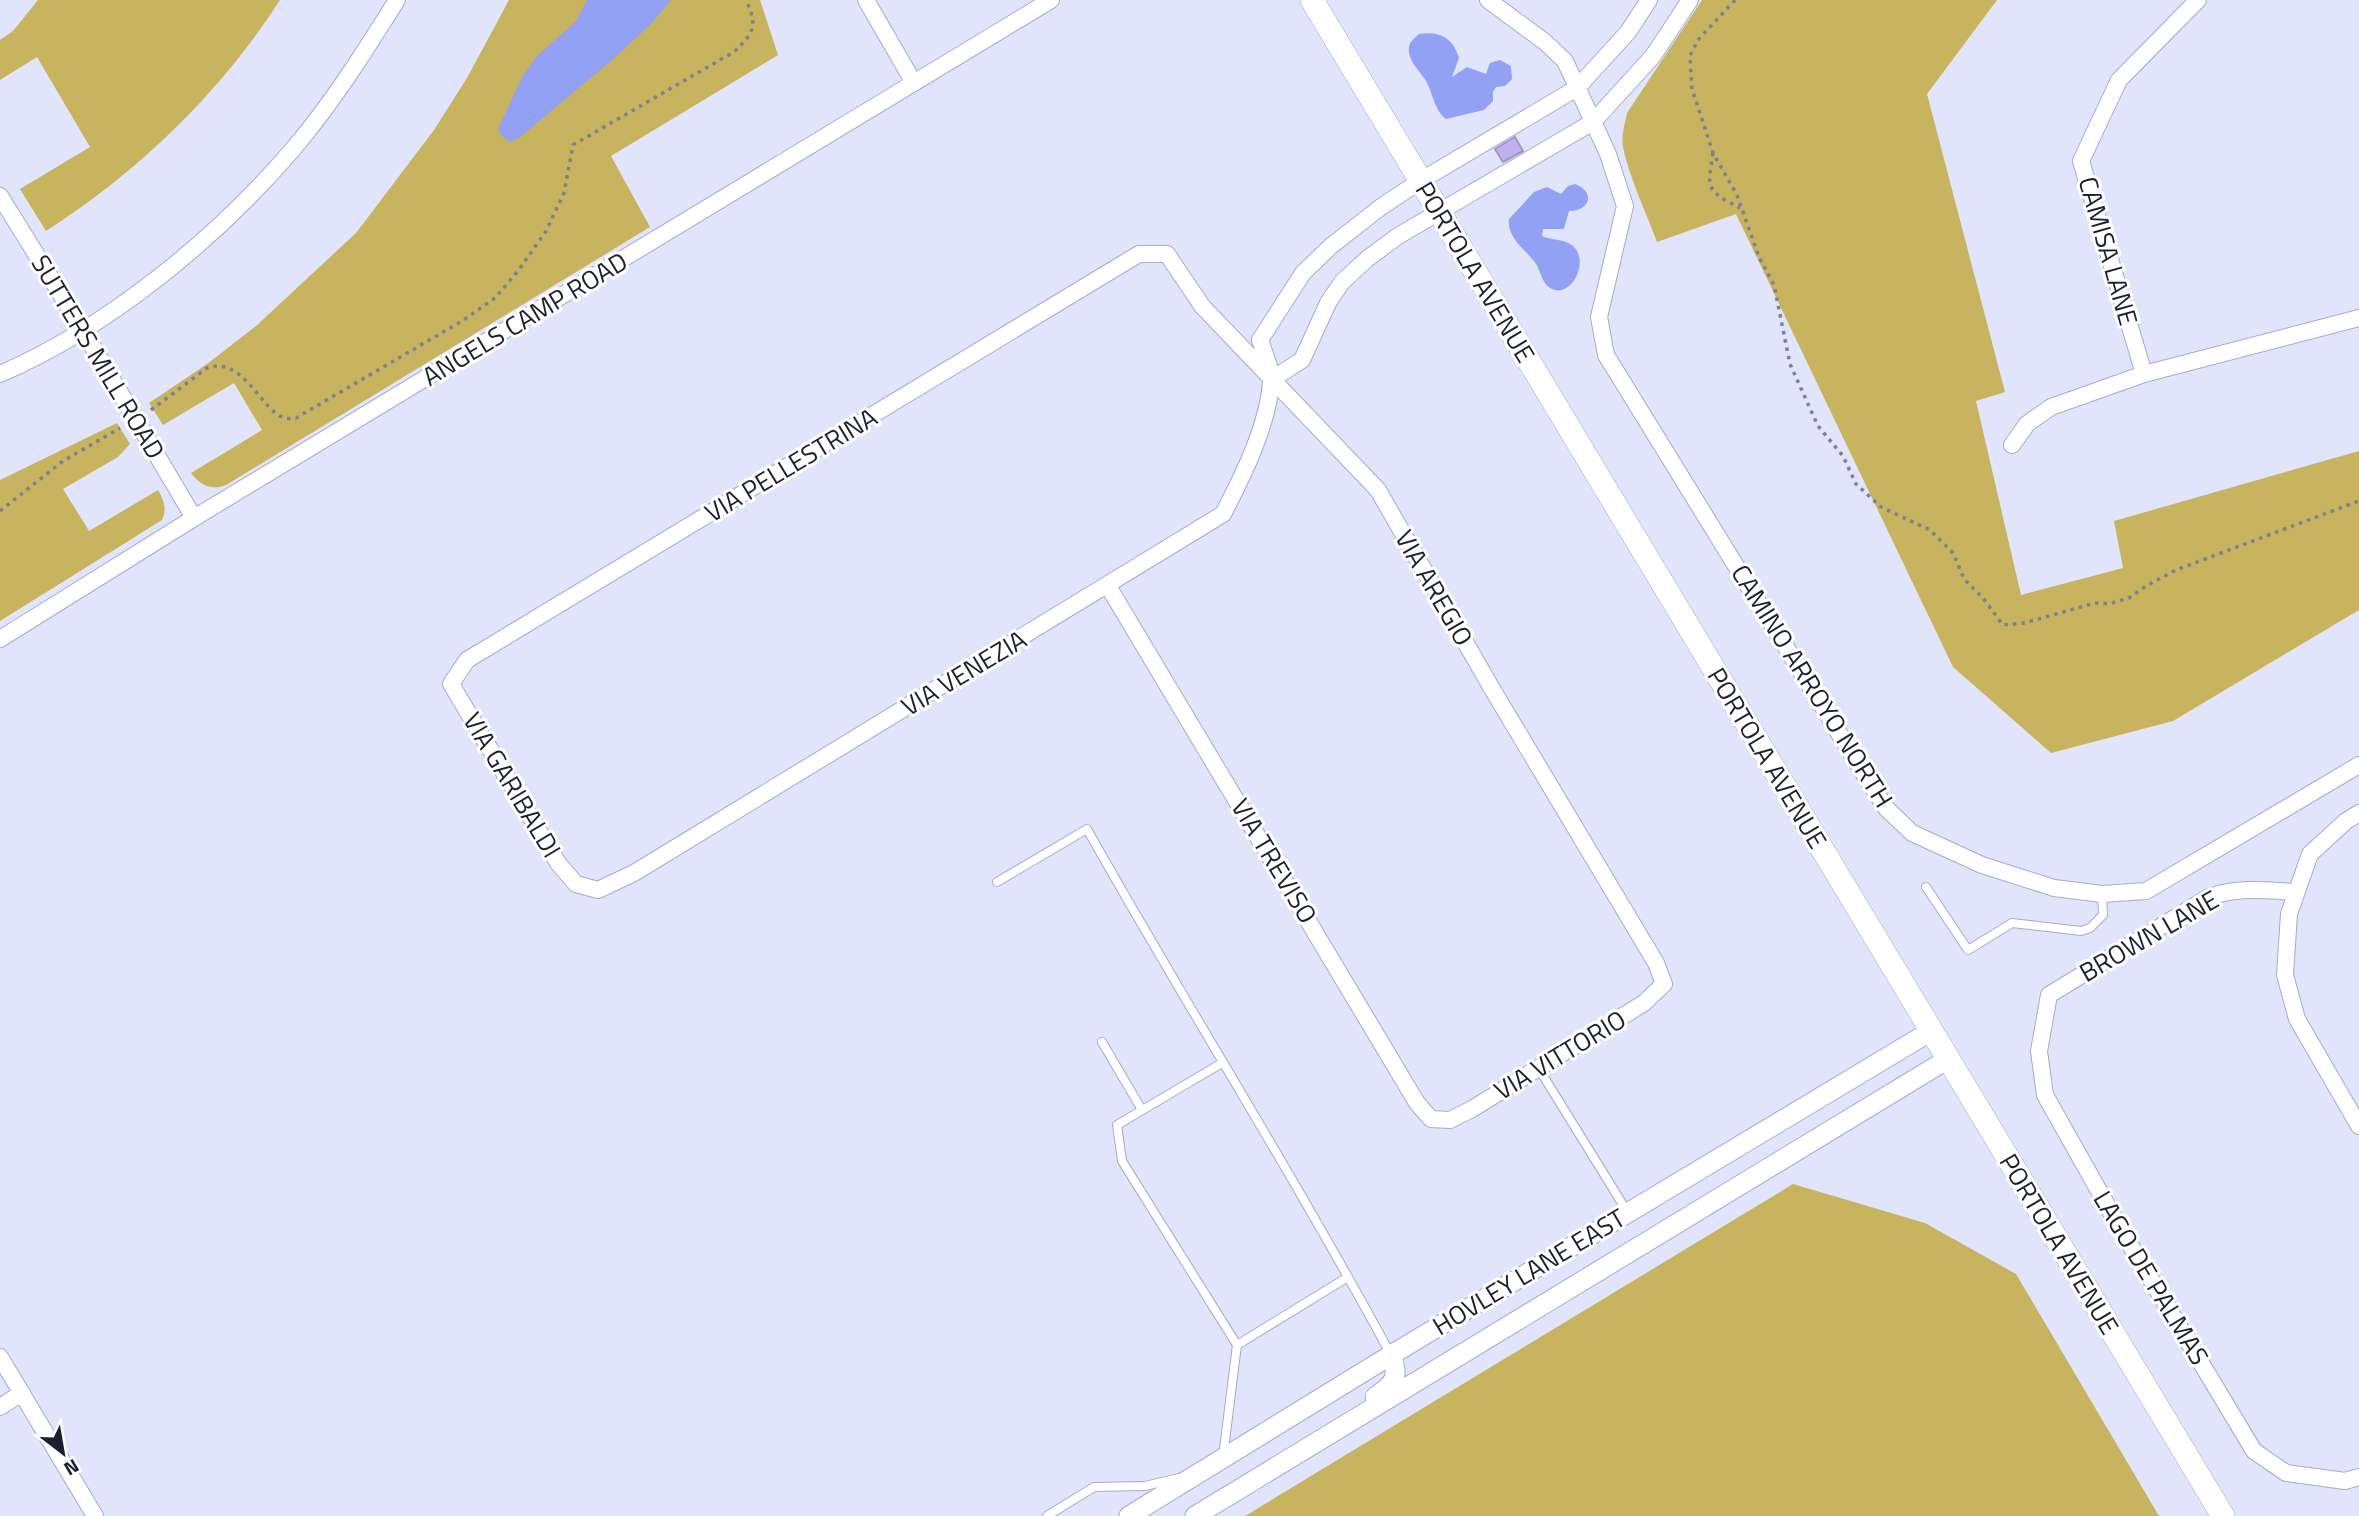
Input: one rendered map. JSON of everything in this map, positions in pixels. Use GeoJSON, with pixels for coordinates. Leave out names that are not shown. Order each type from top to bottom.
{"type":"FeatureCollection","features":[{"type":"Feature","properties":{"kind":"main road","name":"PORTOLA AVENUE"},"geometry":{"type":"LineString","coordinates":[[1312,0],[2222,1516]]}},
{"type":"Feature","properties":{"kind":"street"},"geometry":{"type":"LineString","coordinates":[[0,373],[83,330],[162,276],[225,220],[294,148],[355,68],[397,0]]}},
{"type":"Feature","properties":{"kind":"street"},"geometry":{"type":"LineString","coordinates":[[866,0],[914,83]]}},
{"type":"Feature","properties":{"kind":"street","name":"ANGELS CAMP ROAD"},"geometry":{"type":"LineString","coordinates":[[0,639],[194,518],[1051,0]]}},
{"type":"Feature","properties":{"kind":"street","name":"CAMINO ARROYO NORTH"},"geometry":{"type":"LineString","coordinates":[[1488,0],[1545,41],[1565,61],[1608,154],[1625,206],[1599,317],[1606,355],[1886,808],[1912,833],[1982,865],[2054,888],[2102,894],[2146,891],[2359,765]]}},
{"type":"Feature","properties":{"kind":"street","name":"VIA VENEZIA"},"geometry":{"type":"LineString","coordinates":[[576,884],[598,890],[634,873],[1223,514],[1240,481],[1260,430],[1271,380],[1261,340],[1303,274],[1331,246],[1381,207],[1577,88],[1628,32],[1649,0]]}},
{"type":"Feature","properties":{"kind":"street"},"geometry":{"type":"LineString","coordinates":[[1271,380],[1302,360],[1328,303],[1342,282],[1367,259],[1398,236],[1593,122],[1653,56],[1690,0]]}},
{"type":"Feature","properties":{"kind":"street","name":"CAMISA LANE"},"geometry":{"type":"LineString","coordinates":[[2144,374],[2081,161],[2119,80],[2198,0]]}},
{"type":"Feature","properties":{"kind":"street","name":"SUTTERS MILL ROAD"},"geometry":{"type":"LineString","coordinates":[[0,196],[194,518]]}},
{"type":"Feature","properties":{"kind":"street","name":"VIA AREGIO"},"geometry":{"type":"LineString","coordinates":[[1139,254],[1167,254],[1202,306],[1377,490],[1656,963],[1664,984]]}},
{"type":"Feature","properties":{"kind":"street","name":"VIA PELLESTRINA"},"geometry":{"type":"LineString","coordinates":[[451,684],[467,660],[1139,254]]}},
{"type":"Feature","properties":{"kind":"street"},"geometry":{"type":"LineString","coordinates":[[2012,445],[2027,424],[2052,407],[2144,374],[2359,318]]}},
{"type":"Feature","properties":{"kind":"street","name":"VIA TREVISO"},"geometry":{"type":"LineString","coordinates":[[1108,586],[1417,1103],[1431,1119],[1450,1120]]}},
{"type":"Feature","properties":{"kind":"street","name":"VIA GARIBALDI"},"geometry":{"type":"LineString","coordinates":[[451,684],[558,863],[576,884]]}},
{"type":"Feature","properties":{"kind":"street"},"geometry":{"type":"LineString","coordinates":[[2359,813],[2346,821],[2310,854],[2289,914],[2285,975],[2297,1019],[2359,1126]]}},
{"type":"Feature","properties":{"kind":"street","name":"BROWN LANE"},"geometry":{"type":"LineString","coordinates":[[2049,995],[2209,897],[2244,888],[2295,892]]}},
{"type":"Feature","properties":{"kind":"street","name":"VIA VITTORIO"},"geometry":{"type":"LineString","coordinates":[[1450,1120],[1539,1069],[1644,1003],[1664,984]]}},
{"type":"Feature","properties":{"kind":"street","name":"LAGO DE PALMAS"},"geometry":{"type":"LineString","coordinates":[[2049,995],[2039,1051],[2045,1095],[2117,1223],[2255,1451],[2286,1473],[2345,1481],[2359,1477]]}},
{"type":"Feature","properties":{"kind":"street","name":"HOVLEY LANE EAST"},"geometry":{"type":"LineString","coordinates":[[1129,1516],[1391,1355],[1931,1031]]}},
{"type":"Feature","properties":{"kind":"street","name":"HOVLEY LANE EAST"},"geometry":{"type":"LineString","coordinates":[[1195,1516],[1948,1059]]}},
{"type":"Feature","properties":{"kind":"street"},"geometry":{"type":"LineString","coordinates":[[1265,1474],[1393,1382],[1396,1369],[1391,1355]]}},
{"type":"Feature","properties":{"kind":"street"},"geometry":{"type":"LineString","coordinates":[[0,1357],[95,1516]]}},
{"type":"Feature","properties":{"kind":"street"},"geometry":{"type":"LineString","coordinates":[[0,1406],[22,1393]]}},
{"type":"Feature","properties":{"kind":"lane"},"geometry":{"type":"LineString","coordinates":[[998,883],[1087,829],[1391,1355]]}},
{"type":"Feature","properties":{"kind":"lane"},"geometry":{"type":"LineString","coordinates":[[1926,887],[1968,950],[2012,923],[2081,931],[2090,928],[2103,915],[2102,894]]}},
{"type":"Feature","properties":{"kind":"lane"},"geometry":{"type":"LineString","coordinates":[[1102,1042],[1142,1110]]}},
{"type":"Feature","properties":{"kind":"lane"},"geometry":{"type":"LineString","coordinates":[[1222,1063],[1117,1125],[1122,1161],[1237,1345],[1223,1457]]}},
{"type":"Feature","properties":{"kind":"lane"},"geometry":{"type":"LineString","coordinates":[[1539,1069],[1628,1213]]}},
{"type":"Feature","properties":{"kind":"lane"},"geometry":{"type":"LineString","coordinates":[[1237,1345],[1348,1277]]}},
{"type":"Feature","properties":{"kind":"lane"},"geometry":{"type":"LineString","coordinates":[[1047,1516],[1094,1488],[1145,1486],[1199,1473]]}},
{"type":"Feature","properties":{"kind":"path"},"geometry":{"type":"LineString","coordinates":[[0,511],[63,461],[153,409],[207,368],[216,365],[229,369],[246,380],[273,410],[285,418],[296,418],[462,321],[495,298],[547,231],[564,194],[573,145],[734,52],[751,36],[754,16],[746,0]]}},
{"type":"Feature","properties":{"kind":"path"},"geometry":{"type":"LineString","coordinates":[[1735,0],[1698,40],[1690,57],[1692,89],[1713,153],[1737,195],[1759,257],[1774,285],[1790,364],[1818,426],[1843,456],[1856,484],[1881,507],[1930,530],[1953,554],[1964,579],[1983,598],[2003,625],[2024,624],[2095,603],[2109,604],[2129,598],[2176,570],[2359,501]]}},
{"type":"Feature","properties":{"kind":"path"},"geometry":{"type":"LineString","coordinates":[[1713,153],[1708,181],[1715,195],[1742,209]]}},
{"type":"Feature","properties":{"kind":"shaded area"},"geometry":{"type":"Polygon","coordinates":[[[38,0],[280,0],[231,67],[175,128],[113,183],[46,231],[20,189],[90,147],[37,57],[0,80],[0,40],[13,31],[38,0]]]}},
{"type":"Feature","properties":{"kind":"shaded area"},"geometry":{"type":"Polygon","coordinates":[[[509,0],[760,0],[778,55],[611,156],[650,227],[226,485],[211,487],[202,484],[191,473],[262,430],[234,383],[163,425],[149,403],[207,364],[256,326],[356,233],[434,130],[467,78],[509,0]]]}},
{"type":"Feature","properties":{"kind":"shaded area"},"geometry":{"type":"Polygon","coordinates":[[[1702,0],[1997,0],[1927,94],[2005,392],[1976,401],[2021,595],[2123,568],[2114,521],[2359,451],[2359,610],[2173,721],[2051,753],[1953,667],[1736,214],[1657,242],[1633,182],[1623,143],[1627,113],[1702,0]]]}},
{"type":"Feature","properties":{"kind":"shaded area"},"geometry":{"type":"Polygon","coordinates":[[[117,423],[130,444],[118,457],[63,489],[89,531],[158,490],[164,505],[162,520],[0,621],[0,480],[117,423]]]}},
{"type":"Feature","properties":{"kind":"shaded area"},"geometry":{"type":"Polygon","coordinates":[[[1793,1184],[1925,1223],[2016,1274],[2159,1516],[1245,1516],[1793,1184]]]}},
{"type":"Feature","properties":{"kind":"water"},"geometry":{"type":"Polygon","coordinates":[[[587,0],[671,0],[651,24],[612,60],[519,138],[510,142],[498,129],[522,77],[537,56],[576,21],[587,0]]]}},
{"type":"Feature","properties":{"kind":"water"},"geometry":{"type":"Polygon","coordinates":[[[1419,34],[1439,35],[1453,45],[1459,58],[1452,77],[1467,67],[1486,74],[1490,63],[1500,60],[1511,66],[1512,79],[1505,86],[1496,87],[1493,101],[1484,110],[1446,119],[1439,111],[1426,81],[1410,56],[1410,45],[1419,34]]]}},
{"type":"Feature","properties":{"kind":"water"},"geometry":{"type":"Polygon","coordinates":[[[1575,184],[1586,192],[1586,205],[1569,211],[1564,229],[1543,229],[1542,236],[1573,246],[1580,259],[1573,282],[1562,290],[1555,290],[1546,285],[1536,264],[1513,237],[1509,219],[1534,192],[1547,187],[1561,194],[1568,186],[1575,184]]]}},
{"type":"Feature","properties":{"kind":"building"},"geometry":{"type":"Polygon","coordinates":[[[1515,137],[1523,151],[1503,162],[1495,149],[1515,137]]]}}]}
